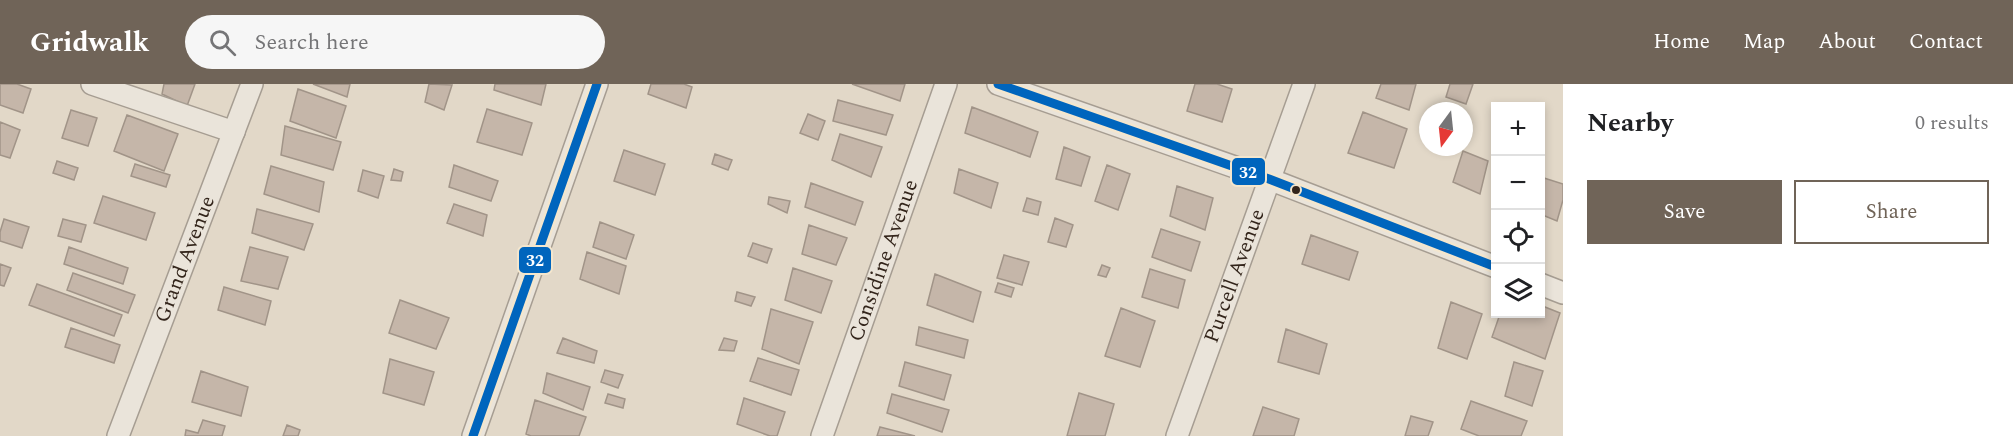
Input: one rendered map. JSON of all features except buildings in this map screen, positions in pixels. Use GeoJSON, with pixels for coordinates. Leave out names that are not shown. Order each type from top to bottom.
{"type":"FeatureCollection","features":[{"type":"Feature","properties":{"kind":"street"},"geometry":{"type":"LineString","coordinates":[[92,84],[234,132]]}},
{"type":"Feature","properties":{"kind":"street","name":"Grand Avenue"},"geometry":{"type":"LineString","coordinates":[[118,436],[252,84]]}},
{"type":"Feature","properties":{"kind":"street"},"geometry":{"type":"LineString","coordinates":[[473,436],[597,84]]}},
{"type":"Feature","properties":{"kind":"street","name":"Considine Avenue"},"geometry":{"type":"LineString","coordinates":[[822,436],[946,84]]}},
{"type":"Feature","properties":{"kind":"street"},"geometry":{"type":"LineString","coordinates":[[998,84],[1269,179],[1491,265]]}},
{"type":"Feature","properties":{"kind":"street","name":"Purcell Avenue"},"geometry":{"type":"LineString","coordinates":[[1178,436],[1304,84]]}},
{"type":"Feature","properties":{"kind":"street"},"geometry":{"type":"LineString","coordinates":[[1545,286],[1563,293]]}},
{"type":"Feature","properties":{"kind":"transit line","name":"32"},"geometry":{"type":"LineString","coordinates":[[473,436],[597,84]]}},
{"type":"Feature","properties":{"kind":"transit line","name":"32"},"geometry":{"type":"LineString","coordinates":[[998,84],[1269,179],[1491,265]]}}]}
